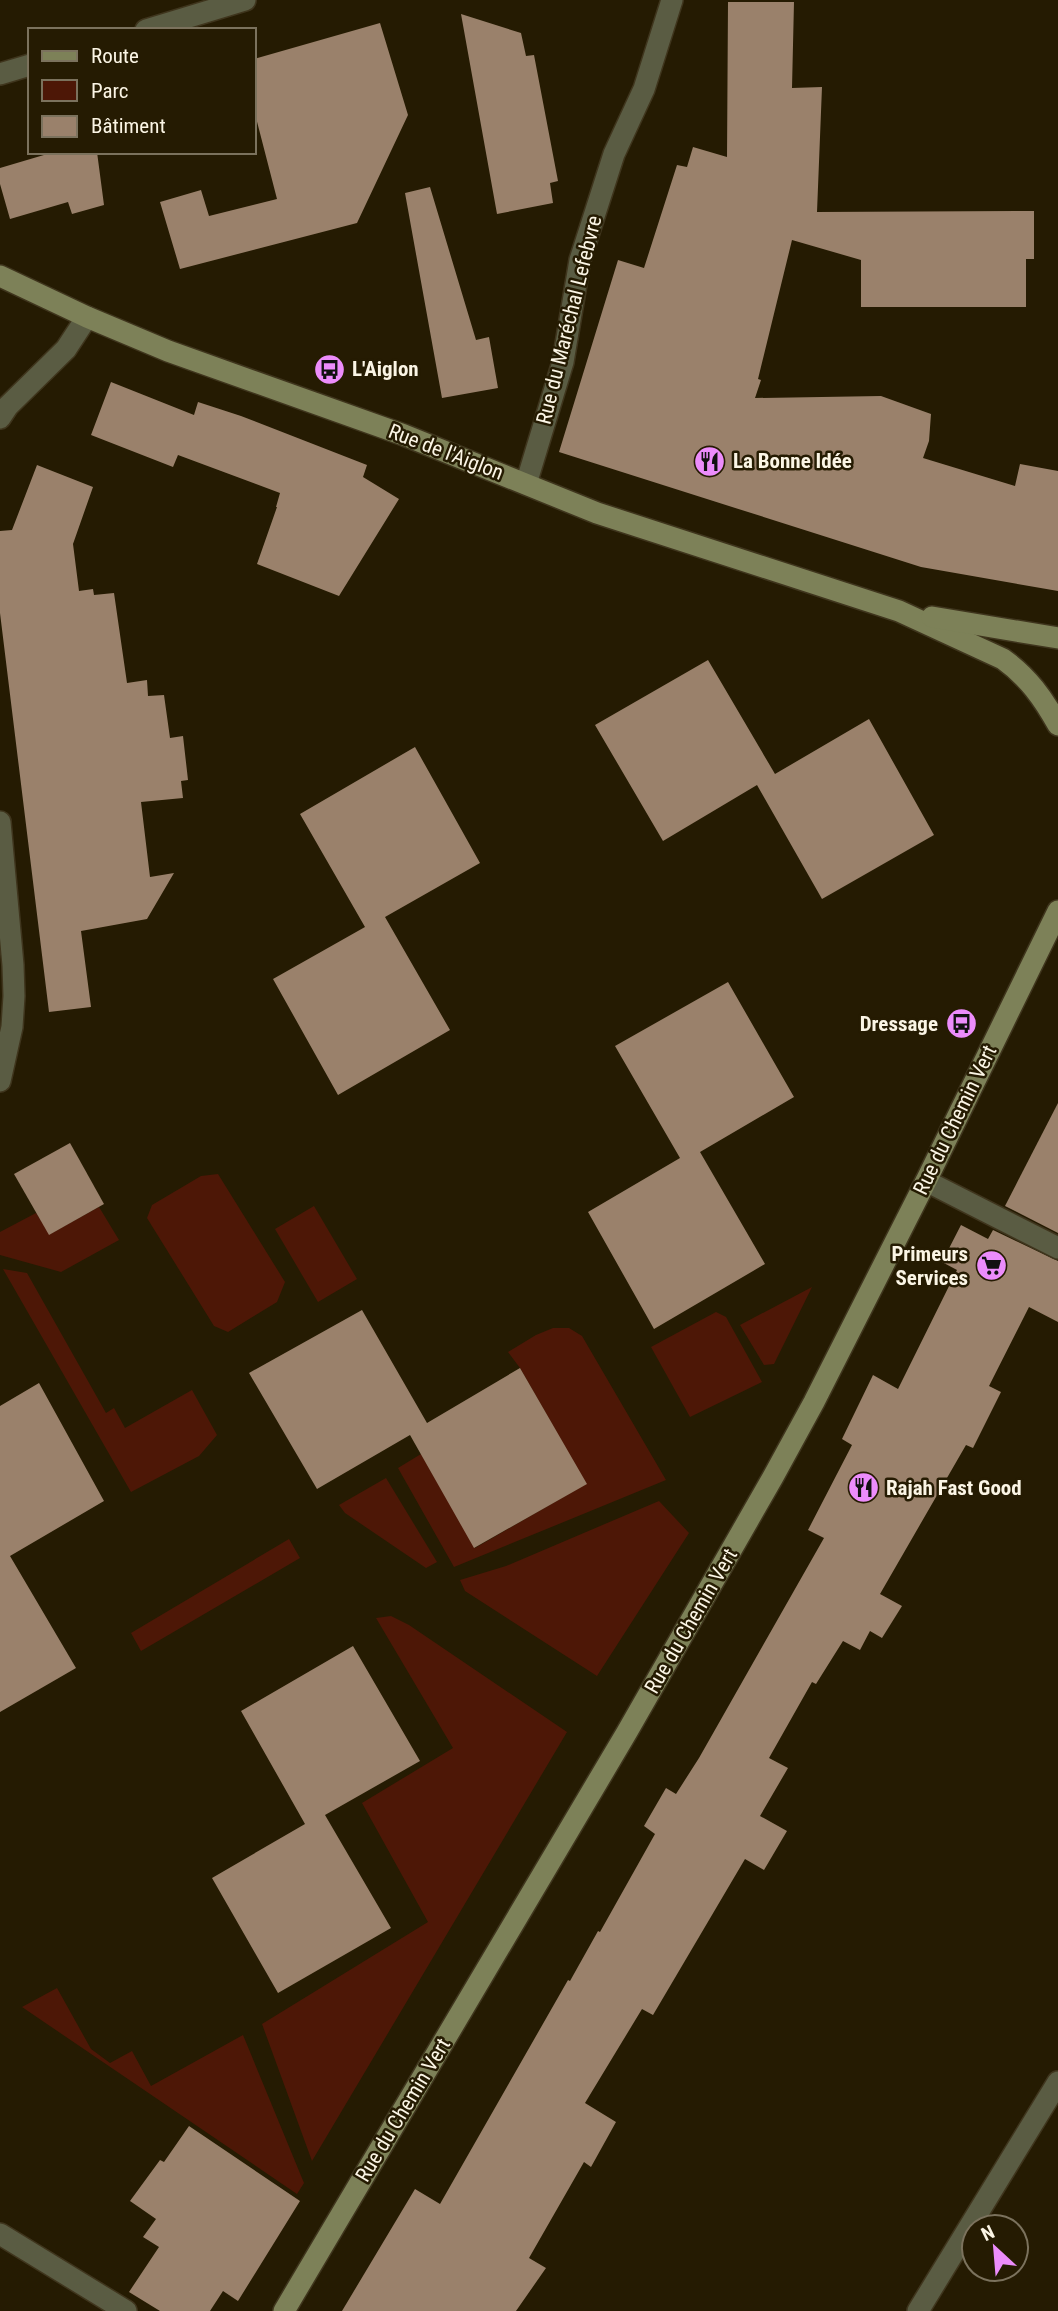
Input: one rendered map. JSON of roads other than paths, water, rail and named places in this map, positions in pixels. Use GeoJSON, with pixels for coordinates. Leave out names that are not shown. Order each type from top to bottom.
{"type":"FeatureCollection","features":[{"type":"Feature","properties":{"kind":"street"},"geometry":{"type":"LineString","coordinates":[[153,28],[245,0]]}},
{"type":"Feature","properties":{"kind":"street","name":"Rue du Maréchal Lefebvre"},"geometry":{"type":"LineString","coordinates":[[526,484],[563,362],[580,260],[614,154],[644,89],[673,0]]}},
{"type":"Feature","properties":{"kind":"street"},"geometry":{"type":"LineString","coordinates":[[0,74],[28,66]]}},
{"type":"Feature","properties":{"kind":"street","name":"Rue de l'Aiglon"},"geometry":{"type":"LineString","coordinates":[[0,276],[168,351],[306,399],[622,522],[899,611],[1003,659],[1038,692],[1058,725]]}},
{"type":"Feature","properties":{"kind":"street"},"geometry":{"type":"LineString","coordinates":[[0,418],[8,406],[66,349],[87,317]]}},
{"type":"Feature","properties":{"kind":"street","name":"Rue de l'Aiglon"},"geometry":{"type":"LineString","coordinates":[[899,611],[1058,638]]}},
{"type":"Feature","properties":{"kind":"street"},"geometry":{"type":"LineString","coordinates":[[0,822],[14,996],[12,1027],[0,1081]]}},
{"type":"Feature","properties":{"kind":"street","name":"Rue du Chemin Vert"},"geometry":{"type":"LineString","coordinates":[[284,2311],[627,1732],[814,1402],[1058,911]]}},
{"type":"Feature","properties":{"kind":"street"},"geometry":{"type":"LineString","coordinates":[[926,1181],[1058,1248]]}},
{"type":"Feature","properties":{"kind":"street"},"geometry":{"type":"LineString","coordinates":[[918,2311],[1058,2082]]}},
{"type":"Feature","properties":{"kind":"street"},"geometry":{"type":"LineString","coordinates":[[0,2234],[126,2311]]}},
{"type":"Feature","properties":{"kind":"place","name":"L'Aiglon"},"geometry":{"type":"Point","coordinates":[329,369]}},
{"type":"Feature","properties":{"kind":"place","name":"La Bonne Idée"},"geometry":{"type":"Point","coordinates":[710,461]}},
{"type":"Feature","properties":{"kind":"place","name":"Dressage"},"geometry":{"type":"Point","coordinates":[961,1024]}},
{"type":"Feature","properties":{"kind":"place","name":"Primeurs Services"},"geometry":{"type":"Point","coordinates":[991,1266]}},
{"type":"Feature","properties":{"kind":"place","name":"Rajah Fast Good"},"geometry":{"type":"Point","coordinates":[863,1488]}}]}
